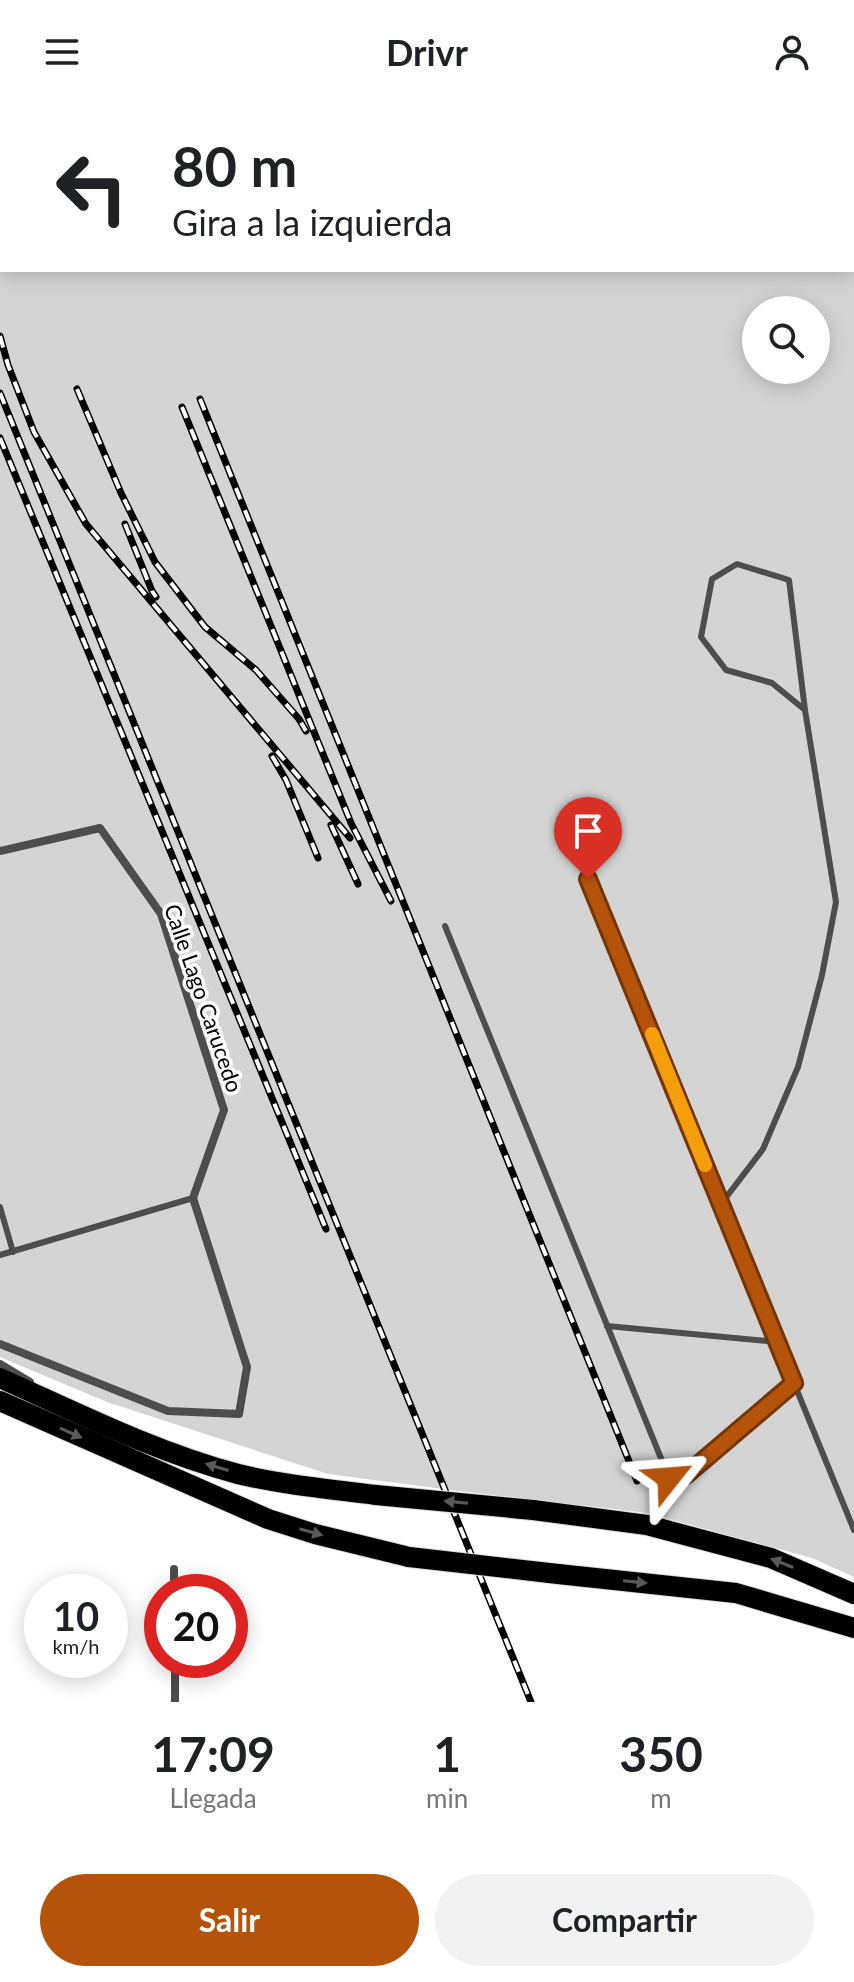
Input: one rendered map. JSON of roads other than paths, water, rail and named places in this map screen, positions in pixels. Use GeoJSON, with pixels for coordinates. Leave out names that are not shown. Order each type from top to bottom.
{"type":"FeatureCollection","features":[{"type":"Feature","properties":{"kind":"highway"},"geometry":{"type":"LineString","coordinates":[[0,1378],[179,1456],[240,1474],[308,1487],[647,1525],[771,1558],[854,1594]]}},
{"type":"Feature","properties":{"kind":"highway"},"geometry":{"type":"LineString","coordinates":[[0,1401],[268,1519],[315,1534],[409,1557],[736,1593],[854,1628]]}},
{"type":"Feature","properties":{"kind":"street","name":"Calle Lago Carucedo"},"geometry":{"type":"LineString","coordinates":[[0,851],[100,828],[161,914],[224,1110],[193,1198]]}},
{"type":"Feature","properties":{"kind":"street"},"geometry":{"type":"LineString","coordinates":[[0,1344],[168,1411],[239,1414],[247,1367],[193,1198]]}},
{"type":"Feature","properties":{"kind":"street"},"geometry":{"type":"LineString","coordinates":[[0,1364],[89,1418]]}},
{"type":"Feature","properties":{"kind":"street"},"geometry":{"type":"LineString","coordinates":[[174,1569],[174,1574]]}},
{"type":"Feature","properties":{"kind":"street"},"geometry":{"type":"LineString","coordinates":[[175,1678],[175,1702]]}},
{"type":"Feature","properties":{"kind":"lane"},"geometry":{"type":"LineString","coordinates":[[721,1204],[763,1149],[798,1067],[822,975],[836,902],[805,710],[789,580],[737,564],[712,579],[701,637],[726,670],[772,683],[805,710]]}},
{"type":"Feature","properties":{"kind":"lane"},"geometry":{"type":"LineString","coordinates":[[588,879],[854,1530]]}},
{"type":"Feature","properties":{"kind":"lane"},"geometry":{"type":"LineString","coordinates":[[445,926],[669,1478],[686,1475],[794,1383]]}},
{"type":"Feature","properties":{"kind":"lane"},"geometry":{"type":"LineString","coordinates":[[0,1255],[193,1198]]}},
{"type":"Feature","properties":{"kind":"lane"},"geometry":{"type":"LineString","coordinates":[[0,1207],[13,1252]]}},
{"type":"Feature","properties":{"kind":"lane"},"geometry":{"type":"LineString","coordinates":[[607,1326],[778,1342]]}},
{"type":"Feature","properties":{"kind":"lane"},"geometry":{"type":"LineString","coordinates":[[0,1412],[25,1412]]}},
{"type":"Feature","properties":{"kind":"railway"},"geometry":{"type":"LineString","coordinates":[[0,336],[34,432],[86,524],[350,838]]}},
{"type":"Feature","properties":{"kind":"railway"},"geometry":{"type":"LineString","coordinates":[[77,389],[121,493],[155,562],[205,627],[256,670],[306,731]]}},
{"type":"Feature","properties":{"kind":"railway"},"geometry":{"type":"LineString","coordinates":[[0,393],[531,1702]]}},
{"type":"Feature","properties":{"kind":"railway"},"geometry":{"type":"LineString","coordinates":[[200,399],[637,1481]]}},
{"type":"Feature","properties":{"kind":"railway"},"geometry":{"type":"LineString","coordinates":[[182,407],[351,823],[391,901]]}},
{"type":"Feature","properties":{"kind":"railway"},"geometry":{"type":"LineString","coordinates":[[0,438],[326,1229]]}},
{"type":"Feature","properties":{"kind":"railway"},"geometry":{"type":"LineString","coordinates":[[125,524],[156,597]]}},
{"type":"Feature","properties":{"kind":"railway"},"geometry":{"type":"LineString","coordinates":[[272,756],[286,780],[318,858]]}},
{"type":"Feature","properties":{"kind":"railway"},"geometry":{"type":"LineString","coordinates":[[331,825],[358,884]]}}]}
